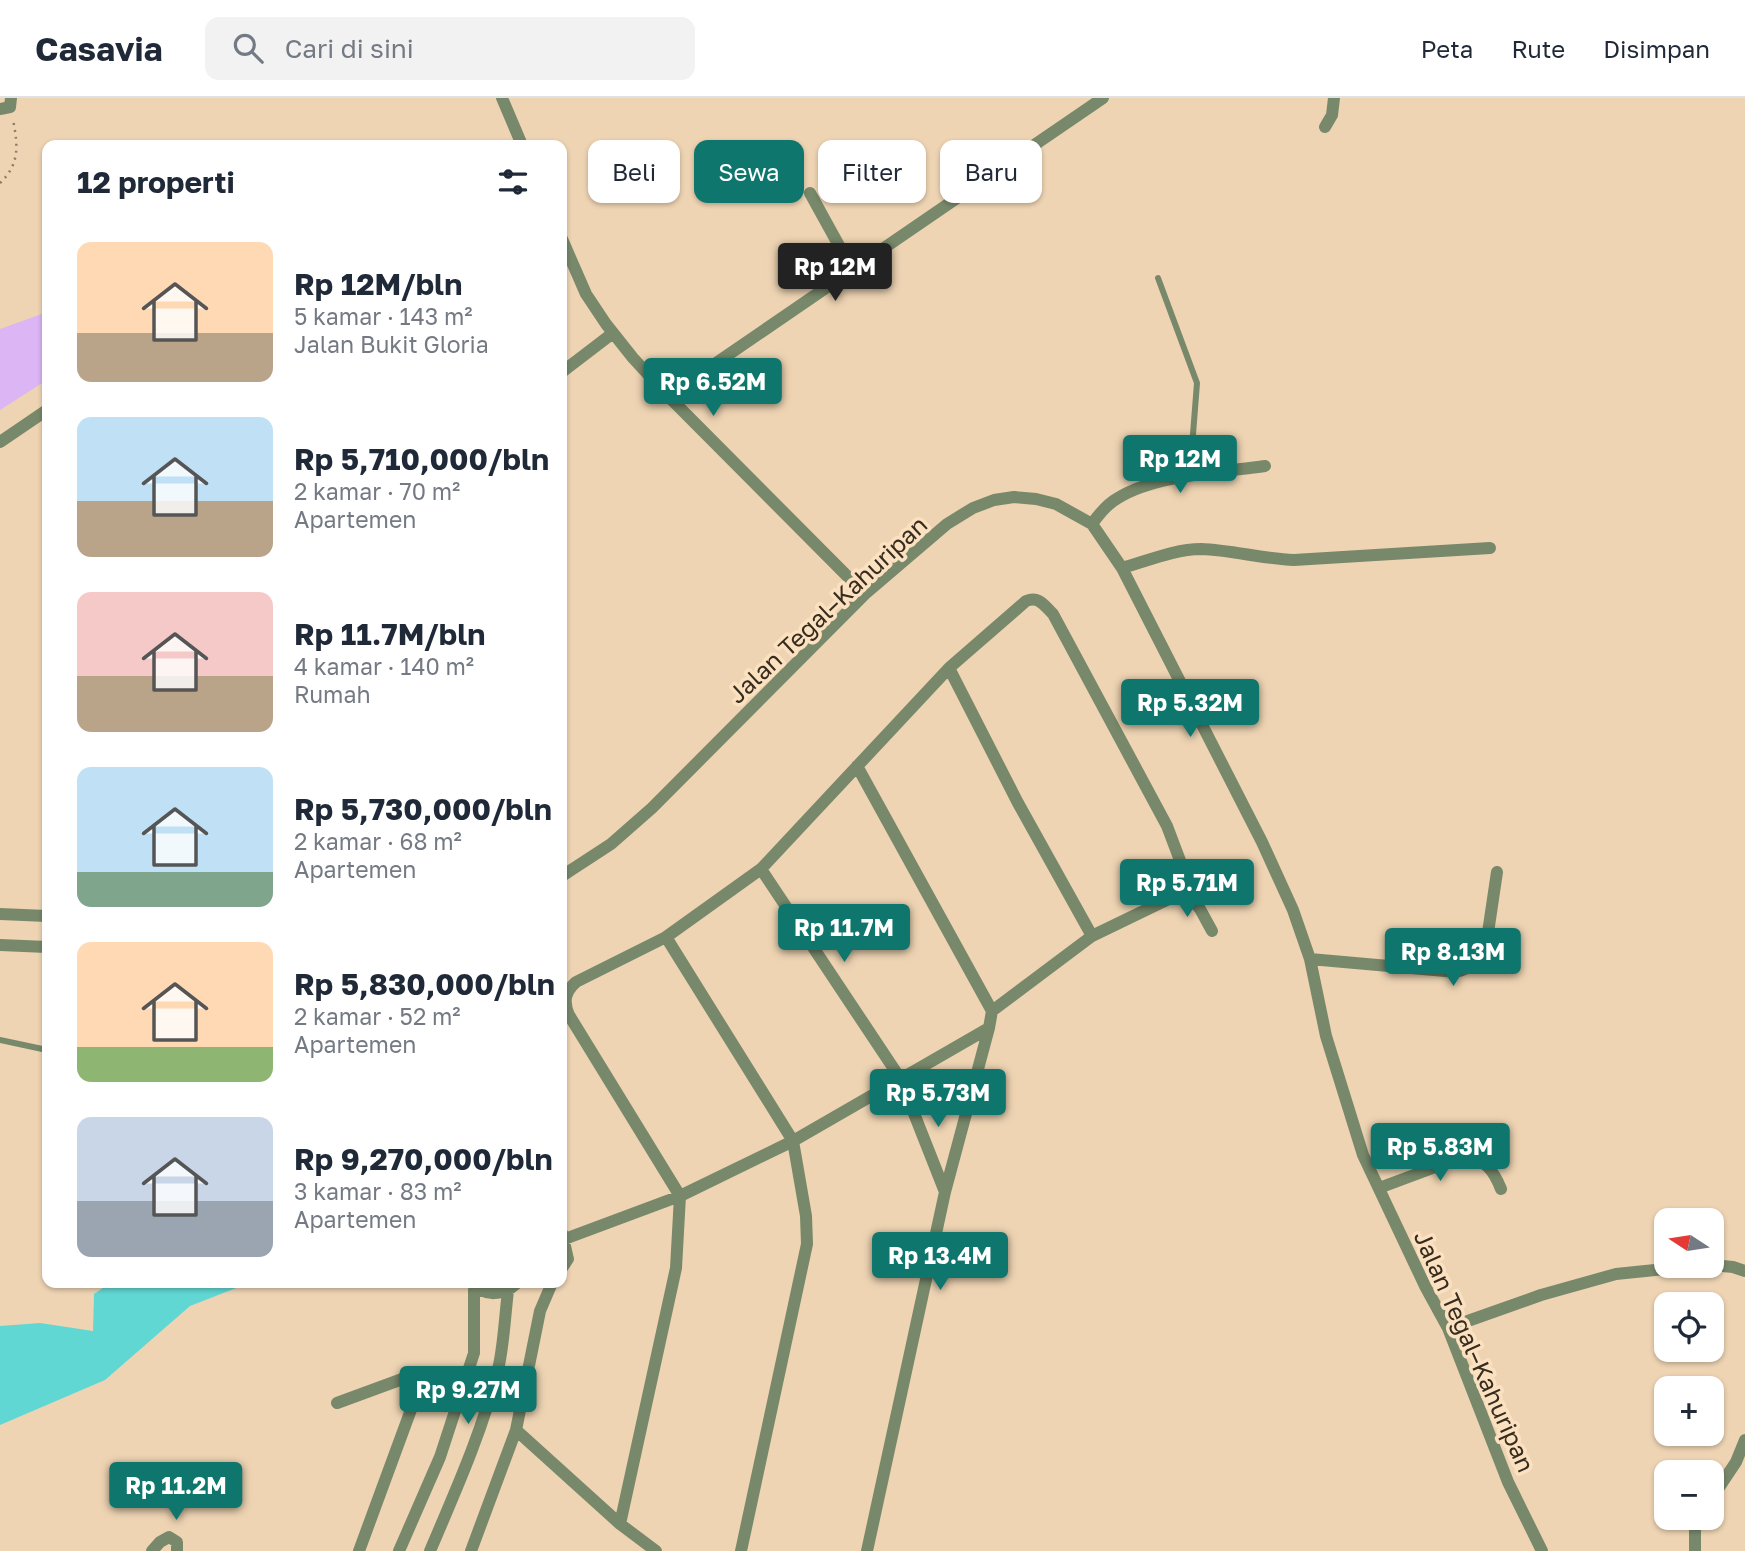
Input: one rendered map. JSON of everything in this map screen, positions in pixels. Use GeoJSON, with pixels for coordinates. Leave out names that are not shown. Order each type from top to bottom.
{"type":"FeatureCollection","features":[{"type":"Feature","properties":{"kind":"street"},"geometry":{"type":"LineString","coordinates":[[502,98],[520,140]]}},
{"type":"Feature","properties":{"kind":"street"},"geometry":{"type":"LineString","coordinates":[[668,396],[1103,98]]}},
{"type":"Feature","properties":{"kind":"street"},"geometry":{"type":"LineString","coordinates":[[1325,127],[1332,115],[1335,98]]}},
{"type":"Feature","properties":{"kind":"street"},"geometry":{"type":"LineString","coordinates":[[810,193],[853,271]]}},
{"type":"Feature","properties":{"kind":"street"},"geometry":{"type":"LineString","coordinates":[[567,250],[586,294],[613,333],[668,396],[865,594]]}},
{"type":"Feature","properties":{"kind":"street"},"geometry":{"type":"LineString","coordinates":[[567,368],[613,333]]}},
{"type":"Feature","properties":{"kind":"street"},"geometry":{"type":"LineString","coordinates":[[0,442],[42,413]]}},
{"type":"Feature","properties":{"kind":"street"},"geometry":{"type":"LineString","coordinates":[[1092,524],[1116,498],[1132,490],[1199,475],[1265,466]]}},
{"type":"Feature","properties":{"kind":"street","name":"Jalan Tegal–Kahuripan"},"geometry":{"type":"LineString","coordinates":[[567,873],[611,844],[652,808],[865,594],[947,524],[973,508],[994,500],[1014,497],[1036,499],[1072,512],[1092,524],[1122,568],[1262,842],[1293,910],[1310,959],[1326,1036],[1363,1155],[1425,1286],[1448,1328],[1508,1482],[1542,1551]]}},
{"type":"Feature","properties":{"kind":"street"},"geometry":{"type":"LineString","coordinates":[[1122,568],[1178,551],[1201,549],[1294,560],[1490,548]]}},
{"type":"Feature","properties":{"kind":"street"},"geometry":{"type":"LineString","coordinates":[[567,992],[576,982],[666,937],[761,869],[949,668],[1026,601],[1037,599],[1052,614],[1167,826],[1184,871],[1185,891],[1200,909],[1212,931]]}},
{"type":"Feature","properties":{"kind":"street"},"geometry":{"type":"LineString","coordinates":[[949,668],[1018,803],[1092,936]]}},
{"type":"Feature","properties":{"kind":"street"},"geometry":{"type":"LineString","coordinates":[[857,766],[992,1011],[945,1192],[867,1551]]}},
{"type":"Feature","properties":{"kind":"street"},"geometry":{"type":"LineString","coordinates":[[761,869],[900,1078],[945,1192]]}},
{"type":"Feature","properties":{"kind":"street"},"geometry":{"type":"LineString","coordinates":[[1310,959],[1456,972],[1466,970],[1481,958],[1486,946],[1497,872]]}},
{"type":"Feature","properties":{"kind":"street"},"geometry":{"type":"LineString","coordinates":[[992,1011],[1092,936],[1185,891]]}},
{"type":"Feature","properties":{"kind":"street"},"geometry":{"type":"LineString","coordinates":[[0,914],[42,916]]}},
{"type":"Feature","properties":{"kind":"street"},"geometry":{"type":"LineString","coordinates":[[666,937],[793,1141],[806,1216],[807,1244],[741,1551]]}},
{"type":"Feature","properties":{"kind":"street"},"geometry":{"type":"LineString","coordinates":[[0,945],[42,947]]}},
{"type":"Feature","properties":{"kind":"street"},"geometry":{"type":"LineString","coordinates":[[567,1010],[680,1196],[676,1268],[620,1524]]}},
{"type":"Feature","properties":{"kind":"street"},"geometry":{"type":"LineString","coordinates":[[567,1236],[680,1196],[793,1141],[989,1028]]}},
{"type":"Feature","properties":{"kind":"street"},"geometry":{"type":"LineString","coordinates":[[1379,1188],[1465,1156],[1484,1163],[1495,1172],[1501,1189]]}},
{"type":"Feature","properties":{"kind":"street"},"geometry":{"type":"LineString","coordinates":[[1724,1266],[1745,1271]]}},
{"type":"Feature","properties":{"kind":"street"},"geometry":{"type":"LineString","coordinates":[[1448,1328],[1541,1295],[1616,1274],[1654,1270]]}},
{"type":"Feature","properties":{"kind":"street"},"geometry":{"type":"LineString","coordinates":[[399,1551],[440,1457],[474,1353],[473,1288]]}},
{"type":"Feature","properties":{"kind":"street"},"geometry":{"type":"LineString","coordinates":[[478,1288],[496,1294],[511,1288]]}},
{"type":"Feature","properties":{"kind":"street"},"geometry":{"type":"LineString","coordinates":[[430,1551],[485,1414],[499,1363],[513,1288]]}},
{"type":"Feature","properties":{"kind":"street"},"geometry":{"type":"LineString","coordinates":[[471,1551],[516,1430],[540,1311],[550,1288]]}},
{"type":"Feature","properties":{"kind":"street"},"geometry":{"type":"LineString","coordinates":[[337,1403],[405,1378],[413,1382],[415,1392],[401,1437],[359,1551]]}},
{"type":"Feature","properties":{"kind":"street"},"geometry":{"type":"LineString","coordinates":[[516,1430],[620,1524],[656,1551]]}},
{"type":"Feature","properties":{"kind":"street"},"geometry":{"type":"LineString","coordinates":[[1724,1479],[1745,1440]]}},
{"type":"Feature","properties":{"kind":"street"},"geometry":{"type":"LineString","coordinates":[[1695,1530],[1695,1551]]}},
{"type":"Feature","properties":{"kind":"street"},"geometry":{"type":"LineString","coordinates":[[152,1551],[159,1542],[169,1537],[177,1542],[177,1551]]}},
{"type":"Feature","properties":{"kind":"lane"},"geometry":{"type":"LineString","coordinates":[[1158,278],[1198,383],[1192,447],[1199,475]]}},
{"type":"Feature","properties":{"kind":"lane"},"geometry":{"type":"LineString","coordinates":[[0,1040],[42,1049]]}},
{"type":"Feature","properties":{"kind":"path"},"geometry":{"type":"LineString","coordinates":[[0,183],[12,170],[18,146],[7,104]]}},
{"type":"Feature","properties":{"kind":"shaded area"},"geometry":{"type":"Polygon","coordinates":[[[42,314],[42,383],[0,410],[0,329],[42,314]]]}},
{"type":"Feature","properties":{"kind":"water"},"geometry":{"type":"Polygon","coordinates":[[[103,1288],[236,1288],[190,1306],[105,1380],[0,1425],[0,1326],[40,1323],[93,1331],[94,1294],[103,1288]]]}}]}
